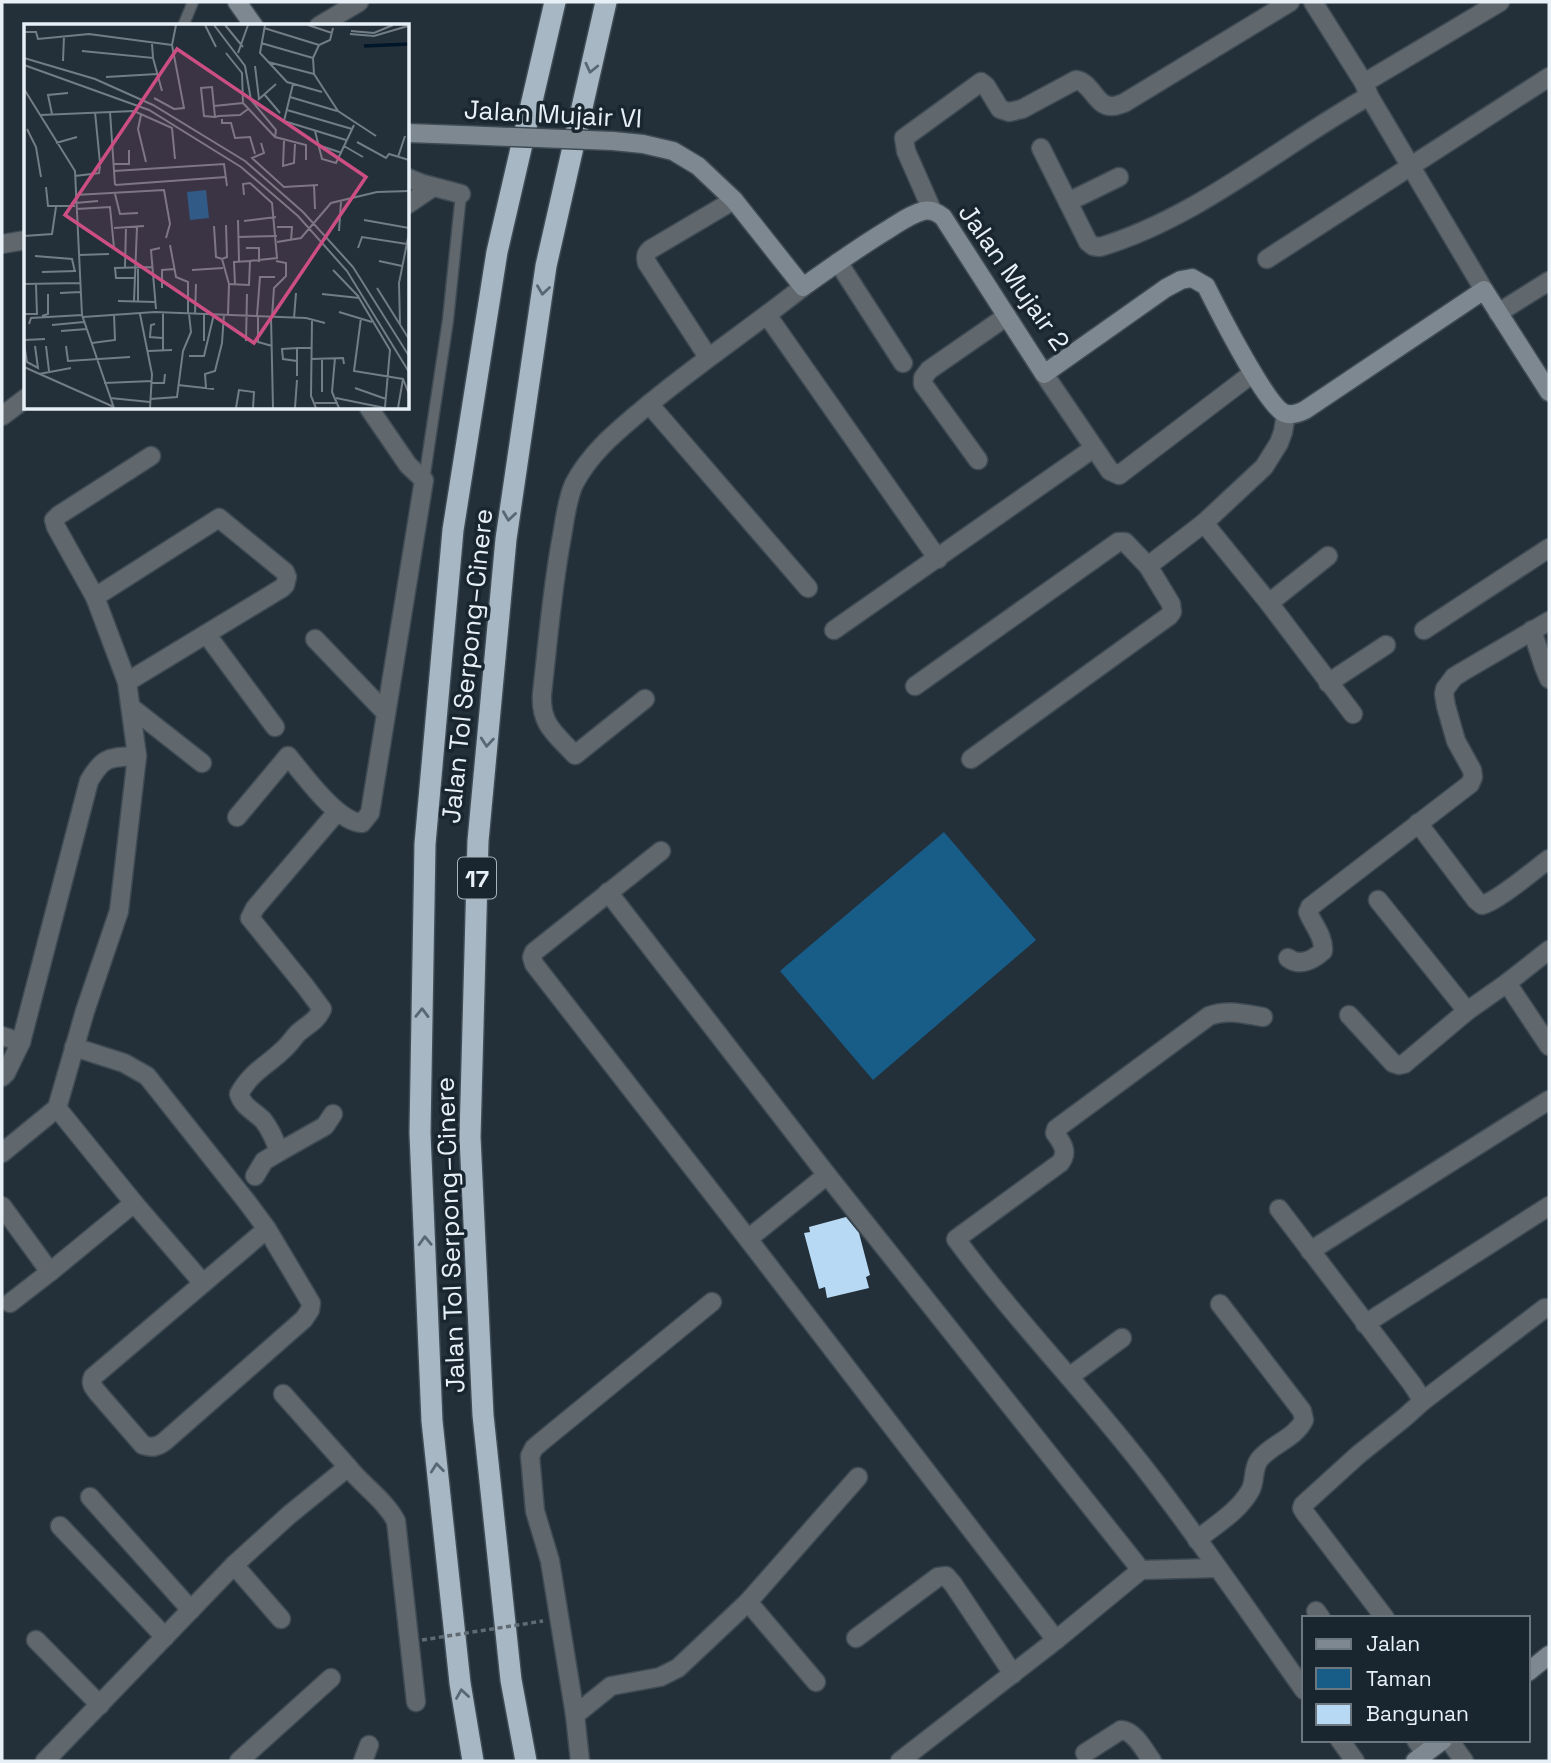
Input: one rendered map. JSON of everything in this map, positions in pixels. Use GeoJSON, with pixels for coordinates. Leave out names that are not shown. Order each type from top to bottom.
{"type":"FeatureCollection","features":[{"type":"Feature","properties":{"kind":"highway","name":"Jalan Tol Serpong–Cinere"},"geometry":{"type":"LineString","coordinates":[[473,1761],[460,1683],[432,1421],[420,1133],[425,844],[453,530],[497,252],[555,2]]}},
{"type":"Feature","properties":{"kind":"highway","name":"Jalan Tol Serpong–Cinere"},"geometry":{"type":"LineString","coordinates":[[526,1761],[511,1680],[483,1415],[470,1138],[478,841],[506,539],[542,293],[606,2]]}},
{"type":"Feature","properties":{"kind":"street"},"geometry":{"type":"LineString","coordinates":[[237,2],[251,24]]}},
{"type":"Feature","properties":{"kind":"street"},"geometry":{"type":"LineString","coordinates":[[323,24],[359,2]]}},
{"type":"Feature","properties":{"kind":"street"},"geometry":{"type":"LineString","coordinates":[[932,210],[906,151],[904,138],[981,82],[1000,109],[1009,112],[1076,80],[1081,80],[1106,106],[1112,107],[1124,103],[1290,2]]}},
{"type":"Feature","properties":{"kind":"street"},"geometry":{"type":"LineString","coordinates":[[1312,2],[1367,89],[1498,313],[1546,381]]}},
{"type":"Feature","properties":{"kind":"street"},"geometry":{"type":"LineString","coordinates":[[1041,148],[1090,244],[1104,246],[1169,220],[1228,185],[1500,2]]}},
{"type":"Feature","properties":{"kind":"street"},"geometry":{"type":"LineString","coordinates":[[1267,259],[1549,77]]}},
{"type":"Feature","properties":{"kind":"street","name":"Jalan Mujair VI"},"geometry":{"type":"LineString","coordinates":[[410,133],[612,141],[673,151],[698,166],[734,200],[803,287]]}},
{"type":"Feature","properties":{"kind":"street"},"geometry":{"type":"LineString","coordinates":[[1068,202],[1119,177]]}},
{"type":"Feature","properties":{"kind":"street"},"geometry":{"type":"LineString","coordinates":[[410,179],[461,194]]}},
{"type":"Feature","properties":{"kind":"street"},"geometry":{"type":"LineString","coordinates":[[410,203],[433,187]]}},
{"type":"Feature","properties":{"kind":"street"},"geometry":{"type":"LineString","coordinates":[[708,357],[647,263],[646,257],[651,248],[734,200]]}},
{"type":"Feature","properties":{"kind":"street","name":"Jalan Mujair 2"},"geometry":{"type":"LineString","coordinates":[[803,287],[838,261],[910,216],[932,210],[943,217],[1044,374],[1166,288],[1192,278],[1206,286],[1253,373],[1278,408],[1286,414]]}},
{"type":"Feature","properties":{"kind":"street"},"geometry":{"type":"LineString","coordinates":[[2,244],[24,240]]}},
{"type":"Feature","properties":{"kind":"street"},"geometry":{"type":"LineString","coordinates":[[838,261],[903,363]]}},
{"type":"Feature","properties":{"kind":"street"},"geometry":{"type":"LineString","coordinates":[[1498,313],[1549,281]]}},
{"type":"Feature","properties":{"kind":"street"},"geometry":{"type":"LineString","coordinates":[[645,699],[575,755],[545,719],[541,707],[556,568],[573,486],[591,457],[649,404],[803,287]]}},
{"type":"Feature","properties":{"kind":"street"},"geometry":{"type":"LineString","coordinates":[[1148,566],[1204,523],[1264,467],[1279,443],[1286,414],[1292,415],[1305,410],[1484,290]]}},
{"type":"Feature","properties":{"kind":"street"},"geometry":{"type":"LineString","coordinates":[[767,315],[937,559]]}},
{"type":"Feature","properties":{"kind":"street"},"geometry":{"type":"LineString","coordinates":[[978,460],[922,381],[929,370],[1007,316]]}},
{"type":"Feature","properties":{"kind":"street"},"geometry":{"type":"LineString","coordinates":[[1044,374],[1110,471],[1119,475],[1253,373]]}},
{"type":"Feature","properties":{"kind":"street"},"geometry":{"type":"LineString","coordinates":[[2,416],[24,400]]}},
{"type":"Feature","properties":{"kind":"street"},"geometry":{"type":"LineString","coordinates":[[649,404],[808,588]]}},
{"type":"Feature","properties":{"kind":"street"},"geometry":{"type":"LineString","coordinates":[[237,817],[288,756],[337,812],[354,823],[362,823],[370,813],[424,480],[408,465],[370,410]]}},
{"type":"Feature","properties":{"kind":"street"},"geometry":{"type":"LineString","coordinates":[[834,630],[1094,448]]}},
{"type":"Feature","properties":{"kind":"street"},"geometry":{"type":"LineString","coordinates":[[2,1153],[57,1108],[119,911],[138,756],[127,682],[95,597],[55,527],[54,520],[59,514],[151,456]]}},
{"type":"Feature","properties":{"kind":"street"},"geometry":{"type":"LineString","coordinates":[[95,597],[219,518],[285,572],[287,581],[282,588],[127,682]]}},
{"type":"Feature","properties":{"kind":"street"},"geometry":{"type":"LineString","coordinates":[[1204,523],[1353,714]]}},
{"type":"Feature","properties":{"kind":"street"},"geometry":{"type":"LineString","coordinates":[[915,686],[1118,542],[1125,542],[1148,566],[1171,604],[1170,616],[971,759]]}},
{"type":"Feature","properties":{"kind":"street"},"geometry":{"type":"LineString","coordinates":[[1424,630],[1549,548]]}},
{"type":"Feature","properties":{"kind":"street"},"geometry":{"type":"LineString","coordinates":[[1269,603],[1328,556]]}},
{"type":"Feature","properties":{"kind":"street"},"geometry":{"type":"LineString","coordinates":[[1288,958],[1293,962],[1302,962],[1323,951],[1324,944],[1308,912],[1310,907],[1470,784],[1472,770],[1456,741],[1446,706],[1444,694],[1448,684],[1462,672],[1549,621]]}},
{"type":"Feature","properties":{"kind":"street"},"geometry":{"type":"LineString","coordinates":[[1532,630],[1549,679]]}},
{"type":"Feature","properties":{"kind":"street"},"geometry":{"type":"LineString","coordinates":[[206,635],[275,727]]}},
{"type":"Feature","properties":{"kind":"street"},"geometry":{"type":"LineString","coordinates":[[315,639],[385,712]]}},
{"type":"Feature","properties":{"kind":"street"},"geometry":{"type":"LineString","coordinates":[[1328,683],[1386,645]]}},
{"type":"Feature","properties":{"kind":"street"},"geometry":{"type":"LineString","coordinates":[[132,708],[202,763]]}},
{"type":"Feature","properties":{"kind":"street"},"geometry":{"type":"LineString","coordinates":[[3,1073],[20,1042],[89,781],[97,766],[103,762],[112,758],[138,756]]}},
{"type":"Feature","properties":{"kind":"street"},"geometry":{"type":"LineString","coordinates":[[279,1152],[271,1131],[261,1118],[242,1103],[239,1094],[246,1081],[317,1018],[321,1009],[250,918],[255,908],[337,812]]}},
{"type":"Feature","properties":{"kind":"street"},"geometry":{"type":"LineString","coordinates":[[1418,824],[1482,905],[1549,859]]}},
{"type":"Feature","properties":{"kind":"street"},"geometry":{"type":"LineString","coordinates":[[661,851],[534,952],[534,964],[1056,1640]]}},
{"type":"Feature","properties":{"kind":"street"},"geometry":{"type":"LineString","coordinates":[[608,892],[827,1175],[1141,1570]]}},
{"type":"Feature","properties":{"kind":"street"},"geometry":{"type":"LineString","coordinates":[[1378,900],[1467,1011]]}},
{"type":"Feature","properties":{"kind":"street"},"geometry":{"type":"LineString","coordinates":[[1349,1015],[1393,1063],[1404,1064],[1467,1011],[1549,950]]}},
{"type":"Feature","properties":{"kind":"street"},"geometry":{"type":"LineString","coordinates":[[1507,983],[1549,1046]]}},
{"type":"Feature","properties":{"kind":"street"},"geometry":{"type":"LineString","coordinates":[[1262,1017],[1231,1012],[1217,1013],[1152,1057],[1058,1126],[1055,1133],[1065,1152],[1060,1163],[956,1239],[1005,1303],[1148,1473],[1302,1687]]}},
{"type":"Feature","properties":{"kind":"street"},"geometry":{"type":"LineString","coordinates":[[2,1036],[20,1042]]}},
{"type":"Feature","properties":{"kind":"street"},"geometry":{"type":"LineString","coordinates":[[74,1048],[124,1063],[147,1076],[267,1229],[311,1303],[304,1319],[164,1443],[158,1447],[144,1445],[92,1385],[94,1374],[267,1229]]}},
{"type":"Feature","properties":{"kind":"street"},"geometry":{"type":"LineString","coordinates":[[1310,1251],[1549,1100]]}},
{"type":"Feature","properties":{"kind":"street"},"geometry":{"type":"LineString","coordinates":[[57,1108],[202,1282]]}},
{"type":"Feature","properties":{"kind":"street"},"geometry":{"type":"LineString","coordinates":[[255,1176],[264,1161],[325,1126],[333,1114]]}},
{"type":"Feature","properties":{"kind":"street"},"geometry":{"type":"LineString","coordinates":[[748,1239],[827,1175]]}},
{"type":"Feature","properties":{"kind":"street"},"geometry":{"type":"LineString","coordinates":[[10,1303],[134,1203]]}},
{"type":"Feature","properties":{"kind":"street"},"geometry":{"type":"LineString","coordinates":[[2,1206],[50,1272]]}},
{"type":"Feature","properties":{"kind":"street"},"geometry":{"type":"LineString","coordinates":[[1365,1324],[1549,1206]]}},
{"type":"Feature","properties":{"kind":"street"},"geometry":{"type":"LineString","coordinates":[[1279,1209],[1423,1401]]}},
{"type":"Feature","properties":{"kind":"street"},"geometry":{"type":"LineString","coordinates":[[580,1761],[550,1561],[535,1511],[530,1456],[541,1442],[712,1302]]}},
{"type":"Feature","properties":{"kind":"street"},"geometry":{"type":"LineString","coordinates":[[1197,1540],[1239,1507],[1252,1488],[1254,1469],[1259,1459],[1297,1431],[1304,1420],[1302,1411],[1220,1304]]}},
{"type":"Feature","properties":{"kind":"street"},"geometry":{"type":"LineString","coordinates":[[1383,1616],[1305,1513],[1303,1505],[1423,1401],[1545,1308]]}},
{"type":"Feature","properties":{"kind":"street"},"geometry":{"type":"LineString","coordinates":[[1069,1377],[1122,1338]]}},
{"type":"Feature","properties":{"kind":"street"},"geometry":{"type":"LineString","coordinates":[[283,1394],[355,1476],[391,1511],[397,1521],[416,1702]]}},
{"type":"Feature","properties":{"kind":"street"},"geometry":{"type":"LineString","coordinates":[[45,1761],[234,1565],[348,1467]]}},
{"type":"Feature","properties":{"kind":"street"},"geometry":{"type":"LineString","coordinates":[[575,1715],[611,1686],[660,1677],[678,1668],[748,1602],[858,1477]]}},
{"type":"Feature","properties":{"kind":"street"},"geometry":{"type":"LineString","coordinates":[[90,1497],[191,1610]]}},
{"type":"Feature","properties":{"kind":"street"},"geometry":{"type":"LineString","coordinates":[[60,1526],[165,1637]]}},
{"type":"Feature","properties":{"kind":"street"},"geometry":{"type":"LineString","coordinates":[[234,1565],[281,1619]]}},
{"type":"Feature","properties":{"kind":"street"},"geometry":{"type":"LineString","coordinates":[[900,1761],[1141,1570],[1216,1568]]}},
{"type":"Feature","properties":{"kind":"street"},"geometry":{"type":"LineString","coordinates":[[856,1638],[937,1577],[946,1576],[1013,1674]]}},
{"type":"Feature","properties":{"kind":"street"},"geometry":{"type":"LineString","coordinates":[[748,1602],[816,1682]]}},
{"type":"Feature","properties":{"kind":"street"},"geometry":{"type":"LineString","coordinates":[[36,1640],[100,1705]]}},
{"type":"Feature","properties":{"kind":"street"},"geometry":{"type":"LineString","coordinates":[[1530,1670],[1549,1656]]}},
{"type":"Feature","properties":{"kind":"street"},"geometry":{"type":"LineString","coordinates":[[239,1761],[331,1678]]}},
{"type":"Feature","properties":{"kind":"street"},"geometry":{"type":"LineString","coordinates":[[1085,1753],[1125,1730],[1132,1734],[1152,1761]]}},
{"type":"Feature","properties":{"kind":"street"},"geometry":{"type":"LineString","coordinates":[[1341,1742],[1355,1761]]}},
{"type":"Feature","properties":{"kind":"street"},"geometry":{"type":"LineString","coordinates":[[1418,1752],[1439,1742]]}},
{"type":"Feature","properties":{"kind":"street"},"geometry":{"type":"LineString","coordinates":[[1450,1742],[1464,1761]]}},
{"type":"Feature","properties":{"kind":"lane"},"geometry":{"type":"LineString","coordinates":[[184,24],[193,2]]}},
{"type":"Feature","properties":{"kind":"lane"},"geometry":{"type":"LineString","coordinates":[[424,480],[448,320],[461,194]]}},
{"type":"Feature","properties":{"kind":"path"},"geometry":{"type":"LineString","coordinates":[[422,1640],[543,1621]]}},
{"type":"Feature","properties":{"kind":"green space"},"geometry":{"type":"Polygon","coordinates":[[[944,832],[1036,940],[873,1080],[780,971],[944,832]]]}},
{"type":"Feature","properties":{"kind":"building"},"geometry":{"type":"Polygon","coordinates":[[[846,1217],[859,1233],[870,1275],[866,1277],[869,1288],[827,1298],[825,1287],[819,1289],[804,1233],[810,1232],[809,1227],[846,1217]]]}}]}
